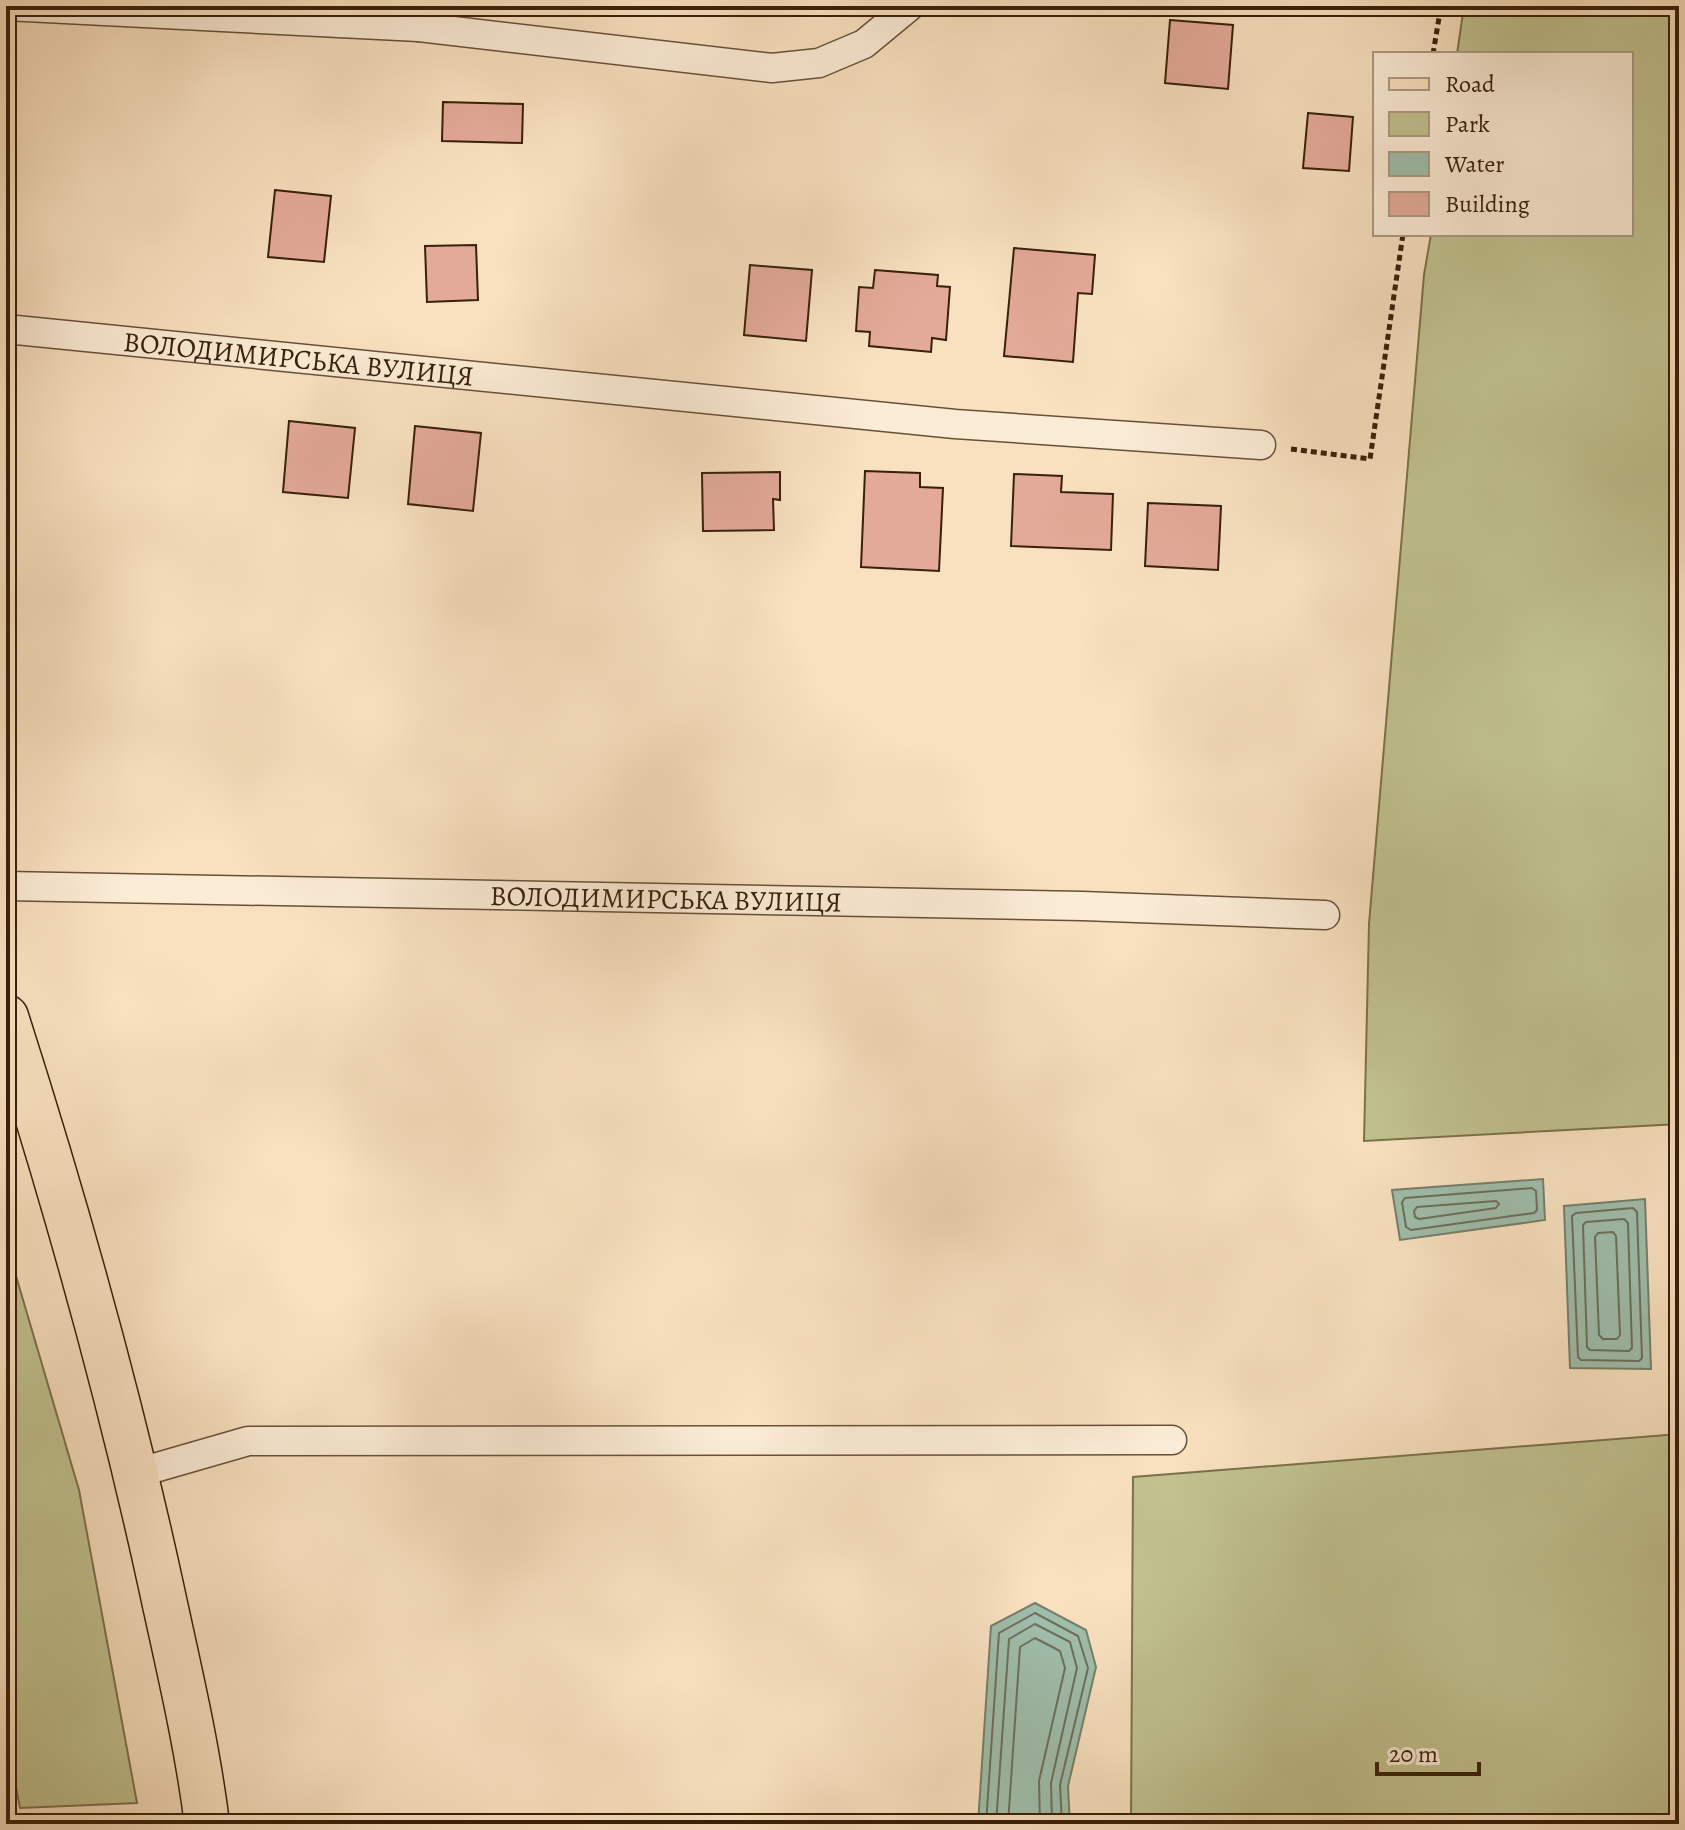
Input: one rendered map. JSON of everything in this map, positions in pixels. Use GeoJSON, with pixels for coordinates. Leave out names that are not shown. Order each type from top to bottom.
{"type":"FeatureCollection","features":[{"type":"Feature","properties":{"kind":"main road"},"geometry":{"type":"LineString","coordinates":[[6,1017],[15,1072],[55,1169],[137,1473],[199,1762],[207,1824]]}},
{"type":"Feature","properties":{"kind":"street"},"geometry":{"type":"LineString","coordinates":[[6,6],[419,16],[772,68],[819,63],[864,44],[910,6]]}},
{"type":"Feature","properties":{"kind":"street","name":"ВОЛОДИМИРСЬКА ВУЛИЦЯ"},"geometry":{"type":"LineString","coordinates":[[6,329],[955,424],[1261,445]]}},
{"type":"Feature","properties":{"kind":"street","name":"ВОЛОДИМИРСЬКА ВУЛИЦЯ"},"geometry":{"type":"LineString","coordinates":[[6,886],[1082,906],[1325,915]]}},
{"type":"Feature","properties":{"kind":"street"},"geometry":{"type":"LineString","coordinates":[[137,1473],[248,1441],[1172,1440]]}},
{"type":"Feature","properties":{"kind":"path"},"geometry":{"type":"LineString","coordinates":[[1433,52],[1441,6]]}},
{"type":"Feature","properties":{"kind":"path"},"geometry":{"type":"LineString","coordinates":[[1261,445],[1370,459],[1403,236]]}},
{"type":"Feature","properties":{"kind":"green space"},"geometry":{"type":"Polygon","coordinates":[[[1464,6],[1679,6],[1679,1124],[1364,1141],[1369,924],[1424,275],[1431,236],[1633,236],[1633,52],[1457,52],[1464,6]]]}},
{"type":"Feature","properties":{"kind":"green space"},"geometry":{"type":"Polygon","coordinates":[[[6,1242],[79,1490],[137,1803],[20,1808],[6,1735],[6,1242]]]}},
{"type":"Feature","properties":{"kind":"green space"},"geometry":{"type":"Polygon","coordinates":[[[1679,1434],[1679,1824],[1131,1824],[1133,1477],[1679,1434]]]}},
{"type":"Feature","properties":{"kind":"water"},"geometry":{"type":"Polygon","coordinates":[[[1543,1179],[1545,1220],[1400,1240],[1392,1190],[1543,1179]]]}},
{"type":"Feature","properties":{"kind":"water"},"geometry":{"type":"Polygon","coordinates":[[[1645,1199],[1651,1369],[1570,1368],[1564,1206],[1645,1199]]]}},
{"type":"Feature","properties":{"kind":"water"},"geometry":{"type":"Polygon","coordinates":[[[1035,1603],[1086,1630],[1096,1667],[1068,1786],[1070,1824],[978,1824],[991,1626],[1035,1603]]]}},
{"type":"Feature","properties":{"kind":"building"},"geometry":{"type":"Polygon","coordinates":[[[762,6],[819,6],[818,10],[762,6]]]}},
{"type":"Feature","properties":{"kind":"building"},"geometry":{"type":"Polygon","coordinates":[[[1170,20],[1233,25],[1228,89],[1165,83],[1170,20]]]}},
{"type":"Feature","properties":{"kind":"building"},"geometry":{"type":"Polygon","coordinates":[[[443,102],[523,104],[522,143],[442,141],[443,102]]]}},
{"type":"Feature","properties":{"kind":"building"},"geometry":{"type":"Polygon","coordinates":[[[1308,113],[1353,117],[1349,171],[1303,168],[1308,113]]]}},
{"type":"Feature","properties":{"kind":"building"},"geometry":{"type":"Polygon","coordinates":[[[275,190],[331,196],[324,262],[268,257],[275,190]]]}},
{"type":"Feature","properties":{"kind":"building"},"geometry":{"type":"Polygon","coordinates":[[[476,245],[478,300],[427,302],[425,246],[476,245]]]}},
{"type":"Feature","properties":{"kind":"building"},"geometry":{"type":"Polygon","coordinates":[[[1014,248],[1095,255],[1092,294],[1078,293],[1073,362],[1004,356],[1014,248]]]}},
{"type":"Feature","properties":{"kind":"building"},"geometry":{"type":"Polygon","coordinates":[[[750,265],[812,270],[806,341],[744,335],[750,265]]]}},
{"type":"Feature","properties":{"kind":"building"},"geometry":{"type":"Polygon","coordinates":[[[875,270],[938,275],[937,286],[950,287],[946,340],[932,338],[931,352],[869,346],[870,332],[856,331],[859,287],[873,288],[875,270]]]}},
{"type":"Feature","properties":{"kind":"building"},"geometry":{"type":"Polygon","coordinates":[[[289,421],[355,428],[348,498],[283,492],[289,421]]]}},
{"type":"Feature","properties":{"kind":"building"},"geometry":{"type":"Polygon","coordinates":[[[415,426],[481,433],[473,511],[408,504],[415,426]]]}},
{"type":"Feature","properties":{"kind":"building"},"geometry":{"type":"Polygon","coordinates":[[[865,471],[920,473],[920,487],[943,488],[939,571],[861,567],[865,471]]]}},
{"type":"Feature","properties":{"kind":"building"},"geometry":{"type":"Polygon","coordinates":[[[780,472],[780,500],[773,499],[774,530],[703,531],[702,473],[780,472]]]}},
{"type":"Feature","properties":{"kind":"building"},"geometry":{"type":"Polygon","coordinates":[[[1014,474],[1062,476],[1061,492],[1113,494],[1111,550],[1011,546],[1014,474]]]}},
{"type":"Feature","properties":{"kind":"building"},"geometry":{"type":"Polygon","coordinates":[[[1148,503],[1221,506],[1218,570],[1145,566],[1148,503]]]}},
{"type":"Feature","properties":{"kind":"waterway"},"geometry":{"type":"LineString","coordinates":[[1676,6],[1679,38]]}}]}
